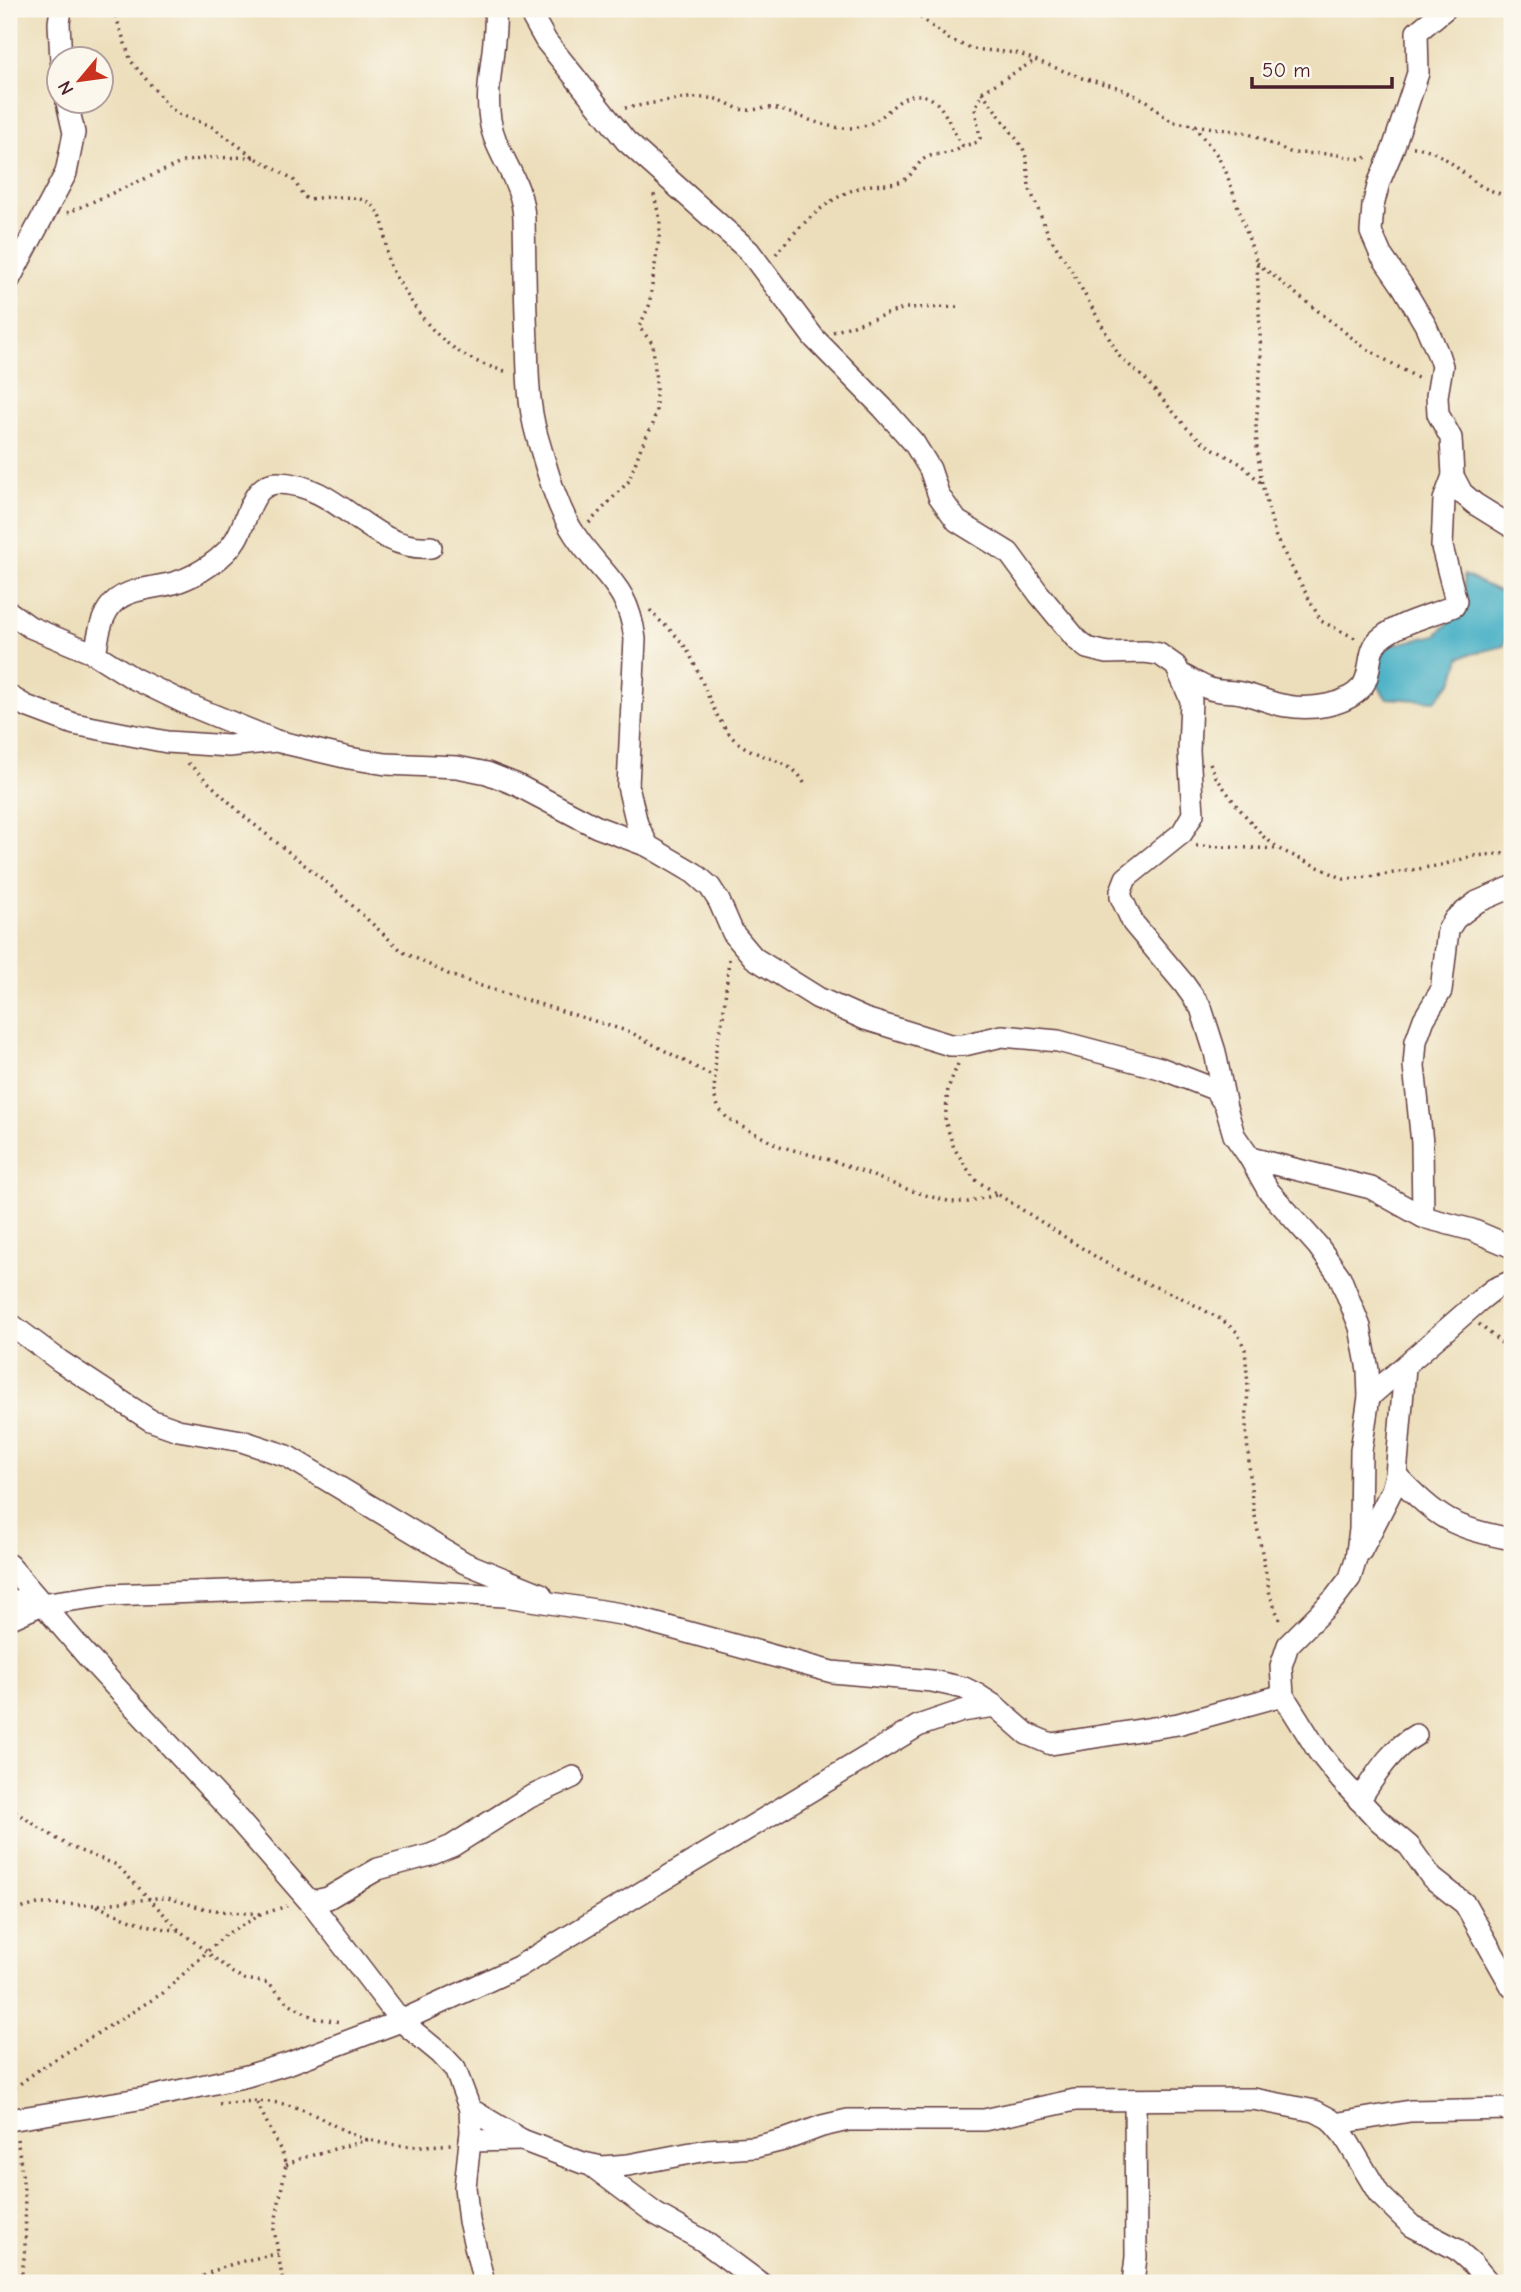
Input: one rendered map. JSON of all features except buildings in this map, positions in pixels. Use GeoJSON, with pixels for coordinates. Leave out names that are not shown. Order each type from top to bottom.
{"type":"FeatureCollection","features":[{"type":"Feature","properties":{"kind":"street"},"geometry":{"type":"LineString","coordinates":[[495,9],[489,120],[496,143],[519,189],[524,216],[530,406],[562,508],[575,536],[618,586],[632,620],[635,639],[628,786],[637,824],[648,846]]}},
{"type":"Feature","properties":{"kind":"street"},"geometry":{"type":"LineString","coordinates":[[528,9],[546,41],[626,141],[650,165],[733,235],[763,269],[778,293],[814,338],[914,443],[930,469],[939,496],[947,509],[968,529],[1009,553],[1077,640],[1096,651],[1159,654],[1173,662],[1180,674],[1191,700],[1189,751],[1193,807],[1188,826],[1168,846],[1129,874],[1123,884],[1121,897],[1133,923],[1201,1008],[1215,1052],[1234,1135],[1268,1190],[1318,1246],[1340,1277],[1360,1327],[1368,1370],[1369,1397],[1361,1450],[1360,1530],[1356,1559],[1350,1578],[1334,1599],[1288,1645],[1281,1666],[1283,1695],[1318,1751],[1359,1800],[1409,1846],[1432,1878],[1465,1904],[1512,1987]]}},
{"type":"Feature","properties":{"kind":"street"},"geometry":{"type":"LineString","coordinates":[[1180,674],[1212,690],[1241,693],[1286,706],[1306,708],[1343,700],[1361,687],[1366,679],[1374,646],[1379,639],[1394,630],[1454,606],[1456,601],[1442,547],[1441,521],[1444,500],[1453,476],[1451,438],[1438,414],[1437,396],[1442,366],[1426,326],[1381,255],[1371,232],[1378,182],[1393,149],[1418,73],[1417,32],[1446,9]]}},
{"type":"Feature","properties":{"kind":"street"},"geometry":{"type":"LineString","coordinates":[[62,46],[65,14]]}},
{"type":"Feature","properties":{"kind":"street"},"geometry":{"type":"LineString","coordinates":[[9,280],[66,173],[74,133],[70,116]]}},
{"type":"Feature","properties":{"kind":"street"},"geometry":{"type":"LineString","coordinates":[[1453,476],[1462,493],[1512,527]]}},
{"type":"Feature","properties":{"kind":"street"},"geometry":{"type":"LineString","coordinates":[[95,654],[101,625],[116,600],[150,587],[178,581],[224,554],[236,539],[258,492],[267,484],[298,486],[342,506],[396,543],[416,549],[431,547]]}},
{"type":"Feature","properties":{"kind":"street"},"geometry":{"type":"LineString","coordinates":[[9,612],[30,627],[95,654],[133,678],[166,694],[276,741],[386,764],[457,767],[487,773],[515,784],[597,827],[648,846],[694,873],[710,887],[733,933],[754,958],[818,998],[865,1019],[950,1045],[964,1045],[1002,1037],[1058,1041],[1160,1068],[1201,1082],[1214,1088],[1225,1104]]}},
{"type":"Feature","properties":{"kind":"street"},"geometry":{"type":"LineString","coordinates":[[9,696],[26,706],[74,724],[167,742],[229,746],[276,741]]}},
{"type":"Feature","properties":{"kind":"street"},"geometry":{"type":"LineString","coordinates":[[1423,1217],[1422,1143],[1414,1066],[1416,1041],[1424,1019],[1441,991],[1448,930],[1455,919],[1478,902],[1512,887]]}},
{"type":"Feature","properties":{"kind":"street"},"geometry":{"type":"LineString","coordinates":[[1250,1158],[1371,1188],[1423,1217],[1472,1230],[1512,1247]]}},
{"type":"Feature","properties":{"kind":"street"},"geometry":{"type":"LineString","coordinates":[[1369,1397],[1494,1289],[1512,1281]]}},
{"type":"Feature","properties":{"kind":"street"},"geometry":{"type":"LineString","coordinates":[[9,1323],[60,1361],[150,1420],[178,1430],[242,1441],[288,1456],[465,1563],[568,1606]]}},
{"type":"Feature","properties":{"kind":"street"},"geometry":{"type":"LineString","coordinates":[[1356,1559],[1392,1490],[1396,1475],[1405,1367]]}},
{"type":"Feature","properties":{"kind":"street"},"geometry":{"type":"LineString","coordinates":[[1396,1475],[1422,1503],[1444,1519],[1482,1534],[1512,1539]]}},
{"type":"Feature","properties":{"kind":"street"},"geometry":{"type":"LineString","coordinates":[[9,1565],[139,1714],[229,1809],[310,1902],[401,2021],[452,2065],[470,2109],[466,2187],[469,2221],[484,2283]]}},
{"type":"Feature","properties":{"kind":"street"},"geometry":{"type":"LineString","coordinates":[[9,1600],[42,1604],[107,1595],[312,1588],[433,1591],[505,1597],[621,1614],[832,1672],[932,1681],[964,1688],[995,1706],[1027,1734],[1051,1744],[1178,1724],[1283,1695]]}},
{"type":"Feature","properties":{"kind":"street"},"geometry":{"type":"LineString","coordinates":[[9,1619],[42,1604]]}},
{"type":"Feature","properties":{"kind":"street"},"geometry":{"type":"LineString","coordinates":[[11,2119],[151,2097],[247,2076],[290,2063],[401,2021],[518,1967],[918,1726],[962,1711],[995,1706]]}},
{"type":"Feature","properties":{"kind":"street"},"geometry":{"type":"LineString","coordinates":[[1359,1800],[1389,1757],[1405,1741],[1416,1735]]}},
{"type":"Feature","properties":{"kind":"street"},"geometry":{"type":"LineString","coordinates":[[310,1902],[334,1895],[378,1869],[452,1846],[528,1798],[573,1777]]}},
{"type":"Feature","properties":{"kind":"street"},"geometry":{"type":"LineString","coordinates":[[592,2166],[628,2165],[687,2153],[755,2147],[848,2120],[984,2120],[1062,2102],[1253,2099],[1322,2113],[1345,2137],[1379,2194],[1412,2226],[1456,2249],[1489,2283]]}},
{"type":"Feature","properties":{"kind":"street"},"geometry":{"type":"LineString","coordinates":[[1133,2283],[1136,2256],[1135,2100]]}},
{"type":"Feature","properties":{"kind":"street"},"geometry":{"type":"LineString","coordinates":[[470,2109],[522,2140],[592,2166],[656,2214],[702,2240],[760,2283]]}},
{"type":"Feature","properties":{"kind":"street"},"geometry":{"type":"LineString","coordinates":[[1334,2124],[1410,2111],[1512,2109]]}},
{"type":"Feature","properties":{"kind":"street"},"geometry":{"type":"LineString","coordinates":[[470,2141],[522,2140]]}},
{"type":"Feature","properties":{"kind":"path"},"geometry":{"type":"LineString","coordinates":[[113,9],[131,61],[170,108],[211,126],[254,157],[293,179],[308,199],[337,198],[362,200],[372,204],[381,219],[393,271],[418,315],[466,357],[485,367],[528,376]]}},
{"type":"Feature","properties":{"kind":"path"},"geometry":{"type":"LineString","coordinates":[[909,9],[949,39],[972,49],[1003,51],[1117,87],[1147,102],[1166,118],[1247,133],[1292,153],[1303,155],[1334,154],[1357,159],[1393,149],[1425,147],[1433,150],[1480,186],[1501,192],[1512,200]]}},
{"type":"Feature","properties":{"kind":"path"},"geometry":{"type":"LineString","coordinates":[[763,269],[807,221],[844,193],[867,185],[896,183],[906,179],[924,159],[974,144],[980,138],[975,109],[982,92],[1036,60]]}},
{"type":"Feature","properties":{"kind":"path"},"geometry":{"type":"LineString","coordinates":[[982,92],[1023,149],[1027,160],[1029,187],[1049,236],[1119,356],[1145,379],[1187,428],[1205,444],[1241,464],[1262,484]]}},
{"type":"Feature","properties":{"kind":"path"},"geometry":{"type":"LineString","coordinates":[[602,111],[695,98],[714,99],[743,110],[769,107],[824,125],[849,128],[862,127],[873,122],[898,102],[918,95],[935,101],[963,146]]}},
{"type":"Feature","properties":{"kind":"path"},"geometry":{"type":"LineString","coordinates":[[1193,125],[1217,155],[1226,172],[1258,263],[1261,359],[1256,428],[1262,484],[1276,538],[1321,621],[1374,646]]}},
{"type":"Feature","properties":{"kind":"path"},"geometry":{"type":"LineString","coordinates":[[37,227],[183,162],[206,158],[254,157]]}},
{"type":"Feature","properties":{"kind":"path"},"geometry":{"type":"LineString","coordinates":[[575,536],[629,481],[641,447],[650,434],[656,411],[653,344],[639,327],[649,306],[660,231],[660,220],[651,186],[650,165]]}},
{"type":"Feature","properties":{"kind":"path"},"geometry":{"type":"LineString","coordinates":[[1258,263],[1365,348],[1424,382],[1437,396]]}},
{"type":"Feature","properties":{"kind":"path"},"geometry":{"type":"LineString","coordinates":[[814,338],[895,310],[957,307]]}},
{"type":"Feature","properties":{"kind":"path"},"geometry":{"type":"LineString","coordinates":[[646,606],[657,619],[676,633],[685,646],[730,735],[751,751],[796,771],[804,783]]}},
{"type":"Feature","properties":{"kind":"path"},"geometry":{"type":"LineString","coordinates":[[167,742],[246,818],[331,886],[403,952],[440,971],[480,986],[630,1032],[714,1076]]}},
{"type":"Feature","properties":{"kind":"path"},"geometry":{"type":"LineString","coordinates":[[1206,753],[1216,777],[1264,837],[1281,850],[1344,879],[1442,865],[1473,856],[1512,853]]}},
{"type":"Feature","properties":{"kind":"path"},"geometry":{"type":"LineString","coordinates":[[1168,846],[1231,846],[1281,850]]}},
{"type":"Feature","properties":{"kind":"path"},"geometry":{"type":"LineString","coordinates":[[733,933],[714,1076],[714,1095],[719,1109],[728,1119],[779,1146],[837,1161],[909,1190],[953,1202],[968,1202],[997,1195]]}},
{"type":"Feature","properties":{"kind":"path"},"geometry":{"type":"LineString","coordinates":[[964,1045],[948,1088],[945,1121],[954,1148],[975,1179],[1104,1262],[1180,1297],[1237,1332],[1245,1349],[1252,1500],[1270,1595],[1288,1645]]}},
{"type":"Feature","properties":{"kind":"path"},"geometry":{"type":"LineString","coordinates":[[1466,1312],[1512,1352]]}},
{"type":"Feature","properties":{"kind":"path"},"geometry":{"type":"LineString","coordinates":[[9,1808],[70,1847],[117,1865],[179,1930],[239,1977],[270,1983],[287,2002],[318,2020],[343,2023]]}},
{"type":"Feature","properties":{"kind":"path"},"geometry":{"type":"LineString","coordinates":[[9,1912],[38,1904],[96,1905],[168,1898],[202,1908],[262,1914]]}},
{"type":"Feature","properties":{"kind":"path"},"geometry":{"type":"LineString","coordinates":[[9,2092],[41,2067],[163,1993],[225,1935],[262,1914],[310,1902]]}},
{"type":"Feature","properties":{"kind":"path"},"geometry":{"type":"LineString","coordinates":[[96,1905],[135,1921],[179,1930]]}},
{"type":"Feature","properties":{"kind":"path"},"geometry":{"type":"LineString","coordinates":[[209,2105],[242,2101],[292,2106],[352,2135],[420,2147],[470,2141]]}},
{"type":"Feature","properties":{"kind":"path"},"geometry":{"type":"LineString","coordinates":[[257,2103],[286,2165],[274,2229],[283,2283]]}},
{"type":"Feature","properties":{"kind":"path"},"geometry":{"type":"LineString","coordinates":[[11,2119],[23,2177],[25,2204],[24,2256],[20,2283]]}},
{"type":"Feature","properties":{"kind":"path"},"geometry":{"type":"LineString","coordinates":[[286,2165],[371,2139]]}},
{"type":"Feature","properties":{"kind":"path"},"geometry":{"type":"LineString","coordinates":[[191,2283],[238,2263],[278,2255]]}},
{"type":"Feature","properties":{"kind":"water"},"geometry":{"type":"Polygon","coordinates":[[[1464,575],[1512,597],[1504,646],[1460,657],[1454,679],[1435,701],[1386,698],[1370,673],[1382,647],[1436,635],[1455,617],[1465,602],[1464,575]]]}}]}
